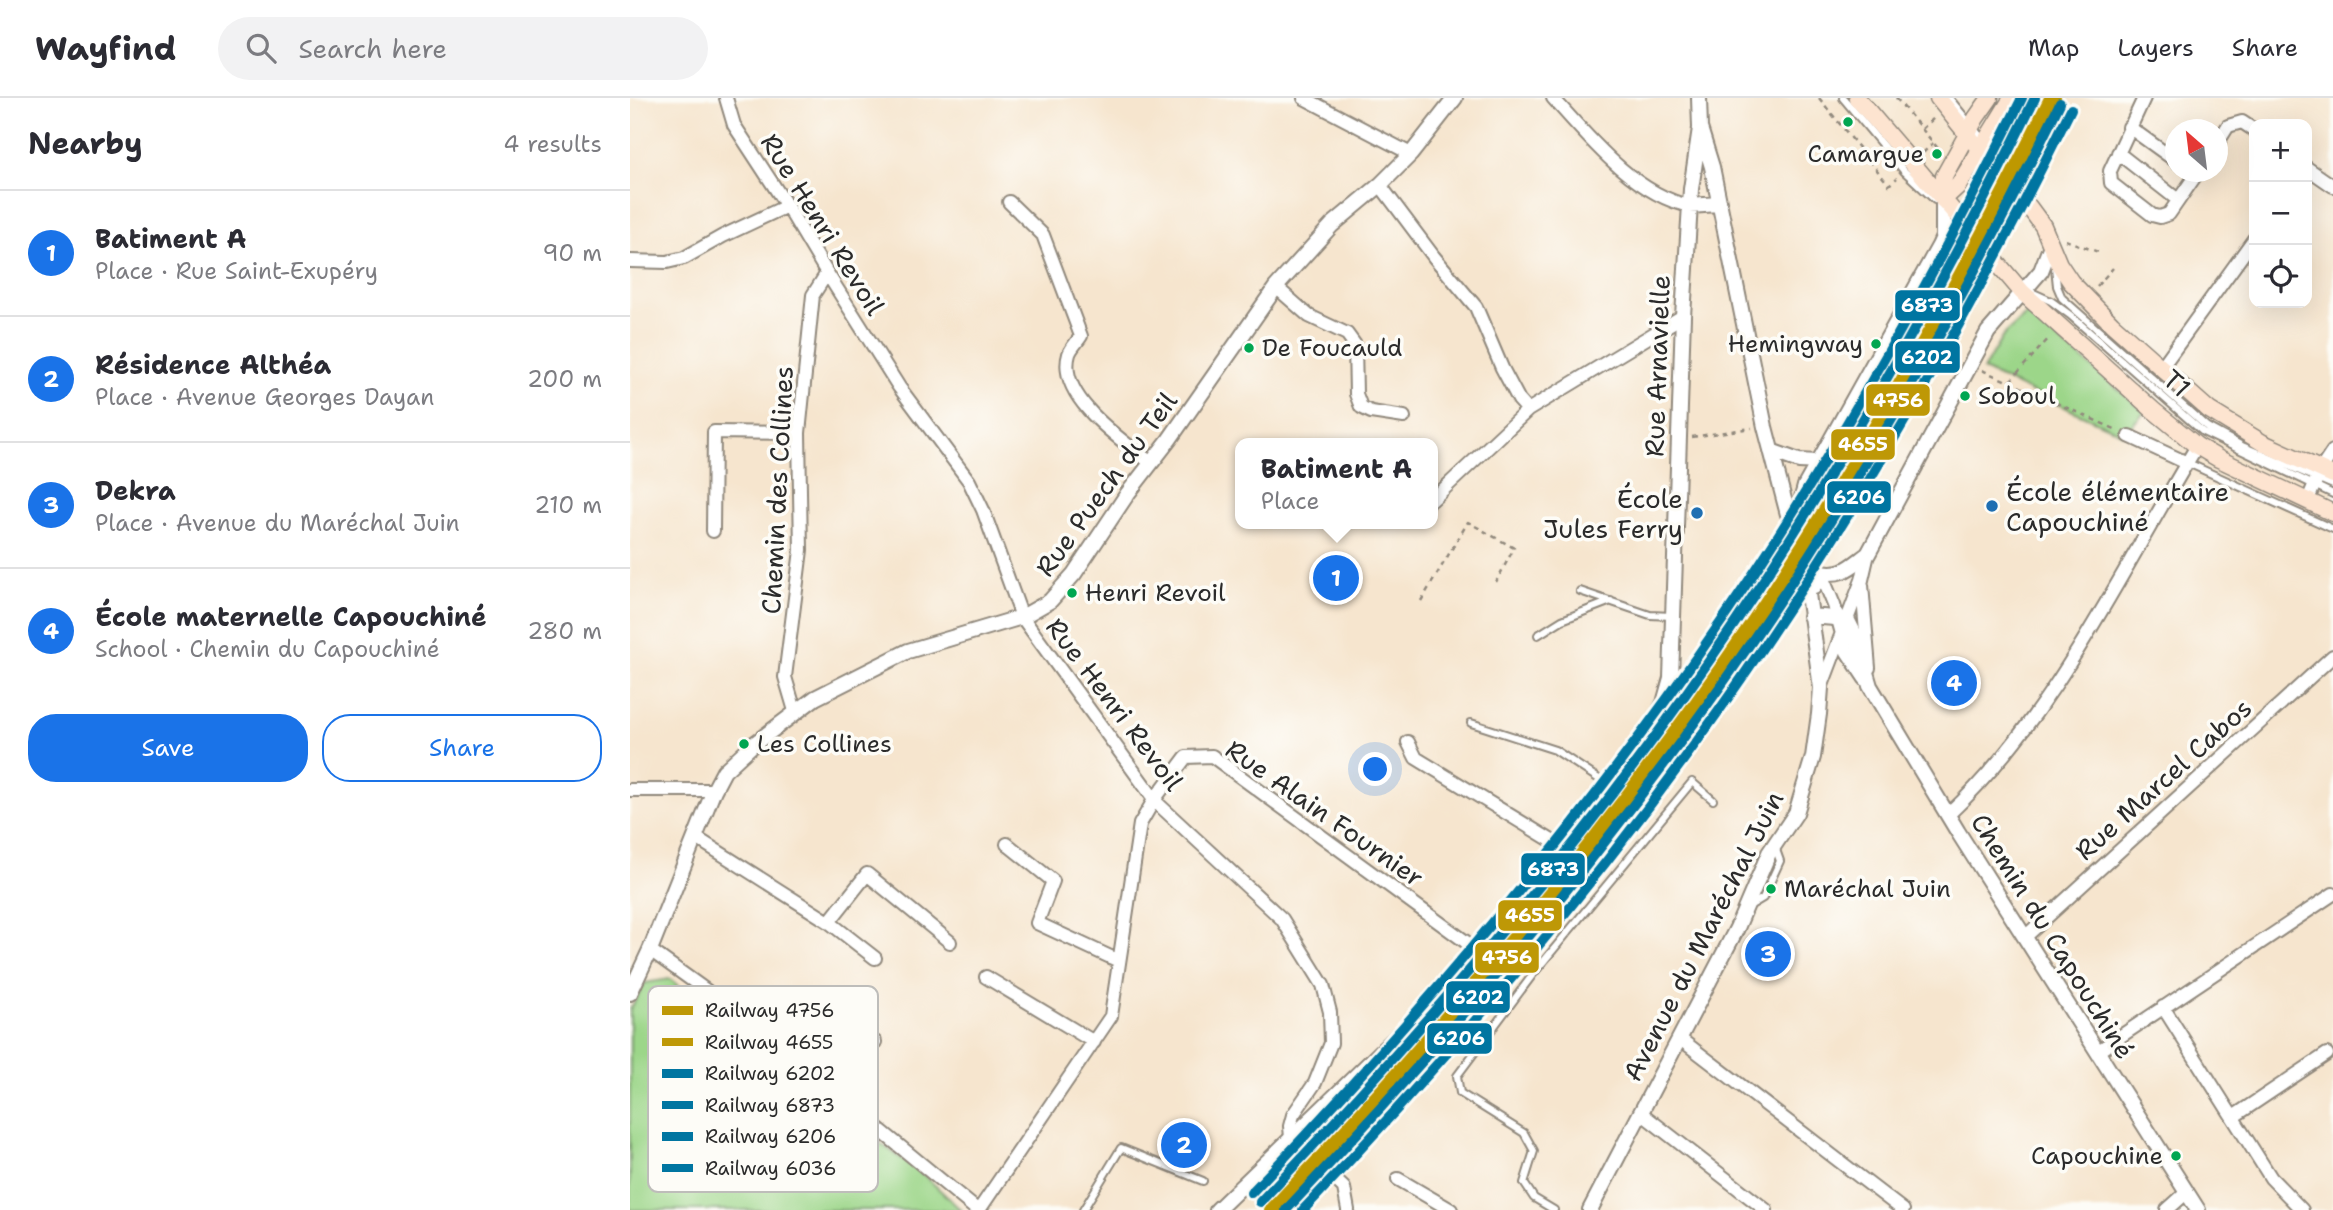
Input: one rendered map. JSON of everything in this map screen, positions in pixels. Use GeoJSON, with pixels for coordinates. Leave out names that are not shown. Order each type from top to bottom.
{"type":"FeatureCollection","features":[{"type":"Feature","properties":{"kind":"main road"},"geometry":{"type":"LineString","coordinates":[[1857,98],[1943,203],[2010,278],[2153,410],[2197,446],[2333,513]]}},
{"type":"Feature","properties":{"kind":"main road"},"geometry":{"type":"LineString","coordinates":[[1938,98],[1970,129],[1984,151],[2055,240],[2059,264],[2071,282],[2112,324],[2209,410],[2321,477]]}},
{"type":"Feature","properties":{"kind":"main road"},"geometry":{"type":"LineString","coordinates":[[1943,203],[1944,176],[1990,98]]}},
{"type":"Feature","properties":{"kind":"main road"},"geometry":{"type":"LineString","coordinates":[[1943,203],[1984,151],[2012,98]]}},
{"type":"Feature","properties":{"kind":"street","name":"Rue Henri Revoil"},"geometry":{"type":"LineString","coordinates":[[726,98],[734,125],[788,206],[899,387],[969,481],[983,510],[1022,617],[1154,800],[1282,919],[1322,985],[1331,1012],[1331,1043],[1315,1083],[1293,1115],[1290,1126],[1295,1141]]}},
{"type":"Feature","properties":{"kind":"street"},"geometry":{"type":"LineString","coordinates":[[1304,98],[1411,154]]}},
{"type":"Feature","properties":{"kind":"street","name":"Rue Puech du Teil"},"geometry":{"type":"LineString","coordinates":[[630,993],[724,771],[795,711],[844,682],[908,651],[1022,617],[1050,601],[1074,574],[1128,493],[1170,440],[1276,287],[1332,225],[1380,185],[1411,154],[1455,98]]}},
{"type":"Feature","properties":{"kind":"street"},"geometry":{"type":"LineString","coordinates":[[1553,98],[1594,142],[1652,192],[1673,203],[1690,206],[1718,204]]}},
{"type":"Feature","properties":{"kind":"street","name":"Avenue du Maréchal Juin"},"geometry":{"type":"LineString","coordinates":[[1591,1210],[1737,928],[1758,876],[1796,813],[1813,757],[1822,688],[1807,587],[1765,427],[1712,167],[1700,128],[1699,98]]}},
{"type":"Feature","properties":{"kind":"street"},"geometry":{"type":"LineString","coordinates":[[2144,98],[2110,171],[2111,183],[2152,215],[2160,217],[2169,214],[2189,182]]}},
{"type":"Feature","properties":{"kind":"street"},"geometry":{"type":"LineString","coordinates":[[2228,126],[2242,122],[2249,127]]}},
{"type":"Feature","properties":{"kind":"street"},"geometry":{"type":"LineString","coordinates":[[2129,127],[2165,154]]}},
{"type":"Feature","properties":{"kind":"street","name":"Rue Arnavielle"},"geometry":{"type":"LineString","coordinates":[[1217,1210],[1295,1141],[1324,1108],[1451,984],[1562,847],[1660,713],[1668,692],[1683,316],[1693,163],[1700,128]]}},
{"type":"Feature","properties":{"kind":"street"},"geometry":{"type":"LineString","coordinates":[[2118,153],[2178,200]]}},
{"type":"Feature","properties":{"kind":"street"},"geometry":{"type":"LineString","coordinates":[[2312,171],[2333,186]]}},
{"type":"Feature","properties":{"kind":"street"},"geometry":{"type":"LineString","coordinates":[[1380,185],[1476,307],[1518,400],[1528,410]]}},
{"type":"Feature","properties":{"kind":"street"},"geometry":{"type":"LineString","coordinates":[[1009,202],[1043,235],[1081,336],[1069,355],[1069,375],[1082,401],[1096,421],[1151,463]]}},
{"type":"Feature","properties":{"kind":"street"},"geometry":{"type":"LineString","coordinates":[[1842,623],[1810,616],[1815,592],[1801,501],[1805,486],[1939,246],[1943,237],[1943,203]]}},
{"type":"Feature","properties":{"kind":"street"},"geometry":{"type":"LineString","coordinates":[[630,261],[667,262],[684,258],[723,236],[788,206]]}},
{"type":"Feature","properties":{"kind":"street"},"geometry":{"type":"LineString","coordinates":[[1822,688],[1842,623],[1861,580],[1868,554],[1988,332],[2041,271],[2055,240]]}},
{"type":"Feature","properties":{"kind":"street"},"geometry":{"type":"LineString","coordinates":[[2161,368],[2250,245]]}},
{"type":"Feature","properties":{"kind":"street","name":"Chemin des Collines"},"geometry":{"type":"LineString","coordinates":[[795,711],[786,677],[802,550],[799,433],[813,295],[827,273]]}},
{"type":"Feature","properties":{"kind":"street"},"geometry":{"type":"LineString","coordinates":[[1276,287],[1310,316],[1347,334],[1355,345],[1356,394],[1362,407],[1371,412],[1404,417]]}},
{"type":"Feature","properties":{"kind":"street"},"geometry":{"type":"LineString","coordinates":[[1438,494],[1528,410],[1683,316]]}},
{"type":"Feature","properties":{"kind":"street"},"geometry":{"type":"LineString","coordinates":[[713,531],[714,432],[799,433]]}},
{"type":"Feature","properties":{"kind":"street"},"geometry":{"type":"LineString","coordinates":[[2129,436],[2187,463]]}},
{"type":"Feature","properties":{"kind":"street"},"geometry":{"type":"LineString","coordinates":[[1949,814],[2040,710],[2197,446]]}},
{"type":"Feature","properties":{"kind":"street"},"geometry":{"type":"LineString","coordinates":[[1771,451],[1799,461],[1818,462]]}},
{"type":"Feature","properties":{"kind":"street"},"geometry":{"type":"LineString","coordinates":[[2307,502],[2333,452]]}},
{"type":"Feature","properties":{"kind":"street"},"geometry":{"type":"LineString","coordinates":[[1809,545],[1842,623]]}},
{"type":"Feature","properties":{"kind":"street"},"geometry":{"type":"LineString","coordinates":[[1820,572],[1839,573],[1868,554]]}},
{"type":"Feature","properties":{"kind":"street"},"geometry":{"type":"LineString","coordinates":[[1861,580],[1870,686]]}},
{"type":"Feature","properties":{"kind":"street","name":"Chemin du Capouchiné"},"geometry":{"type":"LineString","coordinates":[[1842,623],[1855,635],[1870,686],[2198,1210]]}},
{"type":"Feature","properties":{"kind":"street","name":"Rue Marcel Cabos"},"geometry":{"type":"LineString","coordinates":[[2025,937],[2333,656]]}},
{"type":"Feature","properties":{"kind":"street"},"geometry":{"type":"LineString","coordinates":[[1408,743],[1416,758],[1562,847]]}},
{"type":"Feature","properties":{"kind":"street","name":"Rue Alain Fournier"},"geometry":{"type":"LineString","coordinates":[[1154,800],[1186,757],[1212,756],[1477,950]]}},
{"type":"Feature","properties":{"kind":"street"},"geometry":{"type":"LineString","coordinates":[[630,790],[714,790]]}},
{"type":"Feature","properties":{"kind":"street"},"geometry":{"type":"LineString","coordinates":[[878,1128],[978,1210],[1111,1016],[1140,824],[1154,800]]}},
{"type":"Feature","properties":{"kind":"street"},"geometry":{"type":"LineString","coordinates":[[695,837],[829,922],[875,958]]}},
{"type":"Feature","properties":{"kind":"street"},"geometry":{"type":"LineString","coordinates":[[1007,844],[1053,881],[1037,923],[1119,961]]}},
{"type":"Feature","properties":{"kind":"street"},"geometry":{"type":"LineString","coordinates":[[829,922],[867,874],[950,942]]}},
{"type":"Feature","properties":{"kind":"street"},"geometry":{"type":"LineString","coordinates":[[2097,1052],[2333,894]]}},
{"type":"Feature","properties":{"kind":"street"},"geometry":{"type":"LineString","coordinates":[[650,950],[700,986]]}},
{"type":"Feature","properties":{"kind":"street"},"geometry":{"type":"LineString","coordinates":[[986,977],[1094,1042]]}},
{"type":"Feature","properties":{"kind":"street"},"geometry":{"type":"LineString","coordinates":[[2163,1007],[2270,1178],[2302,1210]]}},
{"type":"Feature","properties":{"kind":"street"},"geometry":{"type":"LineString","coordinates":[[1679,1038],[1903,1210]]}},
{"type":"Feature","properties":{"kind":"street"},"geometry":{"type":"LineString","coordinates":[[2232,1117],[2327,1054]]}},
{"type":"Feature","properties":{"kind":"street"},"geometry":{"type":"LineString","coordinates":[[1641,1113],[1766,1210]]}},
{"type":"Feature","properties":{"kind":"street"},"geometry":{"type":"LineString","coordinates":[[1295,1141],[1344,1188],[1348,1210]]}},
{"type":"Feature","properties":{"kind":"street"},"geometry":{"type":"LineString","coordinates":[[1398,1180],[1451,1210]]}},
{"type":"Feature","properties":{"kind":"street"},"geometry":{"type":"LineString","coordinates":[[2166,1210],[2187,1192]]}},
{"type":"Feature","properties":{"kind":"lane"},"geometry":{"type":"LineString","coordinates":[[1843,98],[1903,171],[1943,203]]}},
{"type":"Feature","properties":{"kind":"lane"},"geometry":{"type":"LineString","coordinates":[[1949,98],[1970,129]]}},
{"type":"Feature","properties":{"kind":"lane","name":"T1"},"geometry":{"type":"LineString","coordinates":[[2055,240],[2057,286],[2062,298],[2176,401],[2207,427],[2242,446],[2321,477],[2333,485]]}},
{"type":"Feature","properties":{"kind":"lane","name":"T1"},"geometry":{"type":"LineString","coordinates":[[2023,290],[2051,301],[2070,315],[2203,432],[2321,477],[2333,494]]}},
{"type":"Feature","properties":{"kind":"lane"},"geometry":{"type":"LineString","coordinates":[[2187,463],[2333,529]]}},
{"type":"Feature","properties":{"kind":"lane"},"geometry":{"type":"LineString","coordinates":[[1580,591],[1650,615],[1673,616]]}},
{"type":"Feature","properties":{"kind":"lane"},"geometry":{"type":"LineString","coordinates":[[1538,635],[1562,620],[1611,601]]}},
{"type":"Feature","properties":{"kind":"lane"},"geometry":{"type":"LineString","coordinates":[[1471,723],[1555,750],[1609,785]]}},
{"type":"Feature","properties":{"kind":"lane"},"geometry":{"type":"LineString","coordinates":[[1554,1210],[1534,1198],[1524,1183],[1534,1151],[1524,1133],[1460,1093],[1457,1076],[1534,973],[1692,782],[1713,800]]}},
{"type":"Feature","properties":{"kind":"lane"},"geometry":{"type":"LineString","coordinates":[[1083,1210],[1121,1148],[1203,1181]]}},
{"type":"Feature","properties":{"kind":"path"},"geometry":{"type":"LineString","coordinates":[[1819,98],[1889,185],[1900,175]]}},
{"type":"Feature","properties":{"kind":"path"},"geometry":{"type":"LineString","coordinates":[[1896,98],[1952,163]]}},
{"type":"Feature","properties":{"kind":"path"},"geometry":{"type":"LineString","coordinates":[[1915,160],[1933,143]]}},
{"type":"Feature","properties":{"kind":"path"},"geometry":{"type":"LineString","coordinates":[[2055,240],[2101,253]]}},
{"type":"Feature","properties":{"kind":"path"},"geometry":{"type":"LineString","coordinates":[[2092,291],[2113,268]]}},
{"type":"Feature","properties":{"kind":"path"},"geometry":{"type":"LineString","coordinates":[[1908,324],[1962,359]]}},
{"type":"Feature","properties":{"kind":"path"},"geometry":{"type":"LineString","coordinates":[[2010,381],[2053,334]]}},
{"type":"Feature","properties":{"kind":"path"},"geometry":{"type":"LineString","coordinates":[[1976,367],[2129,436]]}},
{"type":"Feature","properties":{"kind":"path"},"geometry":{"type":"LineString","coordinates":[[1687,437],[1765,427]]}},
{"type":"Feature","properties":{"kind":"path"},"geometry":{"type":"LineString","coordinates":[[1421,601],[1468,522],[1514,548],[1496,582]]}},
{"type":"Feature","properties":{"kind":"green space"},"geometry":{"type":"Polygon","coordinates":[[[2027,314],[2145,411],[2124,434],[1983,370],[2003,336],[2027,314]]]}},
{"type":"Feature","properties":{"kind":"green space"},"geometry":{"type":"Polygon","coordinates":[[[670,979],[678,986],[648,986],[648,1192],[878,1192],[878,1142],[924,1175],[961,1210],[630,1210],[630,1010],[645,983],[670,979]]]}},
{"type":"Feature","properties":{"kind":"rail line","name":"6036"},"geometry":{"type":"LineString","coordinates":[[1251,1193],[1377,1057],[1499,916],[1670,695],[1765,557],[1844,429],[1954,232],[2022,98]]}},
{"type":"Feature","properties":{"kind":"rail line","name":"6873"},"geometry":{"type":"LineString","coordinates":[[1260,1202],[1387,1064],[1510,923],[1626,776],[1681,700],[1777,560],[1856,431],[1931,300],[2035,98]]}},
{"type":"Feature","properties":{"kind":"rail line","name":"4655"},"geometry":{"type":"LineString","coordinates":[[1269,1210],[1396,1072],[1518,931],[1634,785],[1689,710],[1786,569],[1867,438],[1943,304],[2049,98]]}},
{"type":"Feature","properties":{"kind":"rail line","name":"4756"},"geometry":{"type":"LineString","coordinates":[[1278,1210],[1424,1053],[1508,956],[1625,807],[1737,653],[1843,493],[1876,438],[1969,270],[2056,98]]}},
{"type":"Feature","properties":{"kind":"rail line","name":"6202"},"geometry":{"type":"LineString","coordinates":[[1286,1210],[1411,1075],[1530,935],[1644,791],[1752,641],[1837,511],[1916,378],[1990,242],[2060,103]]}},
{"type":"Feature","properties":{"kind":"rail line","name":"6206"},"geometry":{"type":"LineString","coordinates":[[1303,1210],[1427,1076],[1546,937],[1659,793],[1713,719],[1849,514],[1927,382],[2001,247],[2071,109]]}},
{"type":"Feature","properties":{"kind":"place","name":"Camargue"},"geometry":{"type":"Point","coordinates":[1937,154]}},
{"type":"Feature","properties":{"kind":"place","name":"Hemingway"},"geometry":{"type":"Point","coordinates":[1876,344]}},
{"type":"Feature","properties":{"kind":"place","name":"De Foucauld"},"geometry":{"type":"Point","coordinates":[1249,348]}},
{"type":"Feature","properties":{"kind":"place","name":"Soboul"},"geometry":{"type":"Point","coordinates":[1965,396]}},
{"type":"Feature","properties":{"kind":"place","name":"École élémentaire Capouchiné"},"geometry":{"type":"Point","coordinates":[1992,506]}},
{"type":"Feature","properties":{"kind":"place","name":"École Jules Ferry"},"geometry":{"type":"Point","coordinates":[1697,513]}},
{"type":"Feature","properties":{"kind":"place","name":"Batiment A"},"geometry":{"type":"Point","coordinates":[1336,578]}},
{"type":"Feature","properties":{"kind":"place","name":"Henri Revoil"},"geometry":{"type":"Point","coordinates":[1072,593]}},
{"type":"Feature","properties":{"kind":"place","name":"École maternelle Capouchiné"},"geometry":{"type":"Point","coordinates":[1954,683]}},
{"type":"Feature","properties":{"kind":"place","name":"Les Collines"},"geometry":{"type":"Point","coordinates":[744,744]}},
{"type":"Feature","properties":{"kind":"place","name":"Maréchal Juin"},"geometry":{"type":"Point","coordinates":[1771,889]}},
{"type":"Feature","properties":{"kind":"place","name":"Dekra"},"geometry":{"type":"Point","coordinates":[1768,954]}},
{"type":"Feature","properties":{"kind":"place","name":"Résidence Althéa"},"geometry":{"type":"Point","coordinates":[1184,1145]}},
{"type":"Feature","properties":{"kind":"place","name":"Capouchine"},"geometry":{"type":"Point","coordinates":[2176,1156]}}]}
